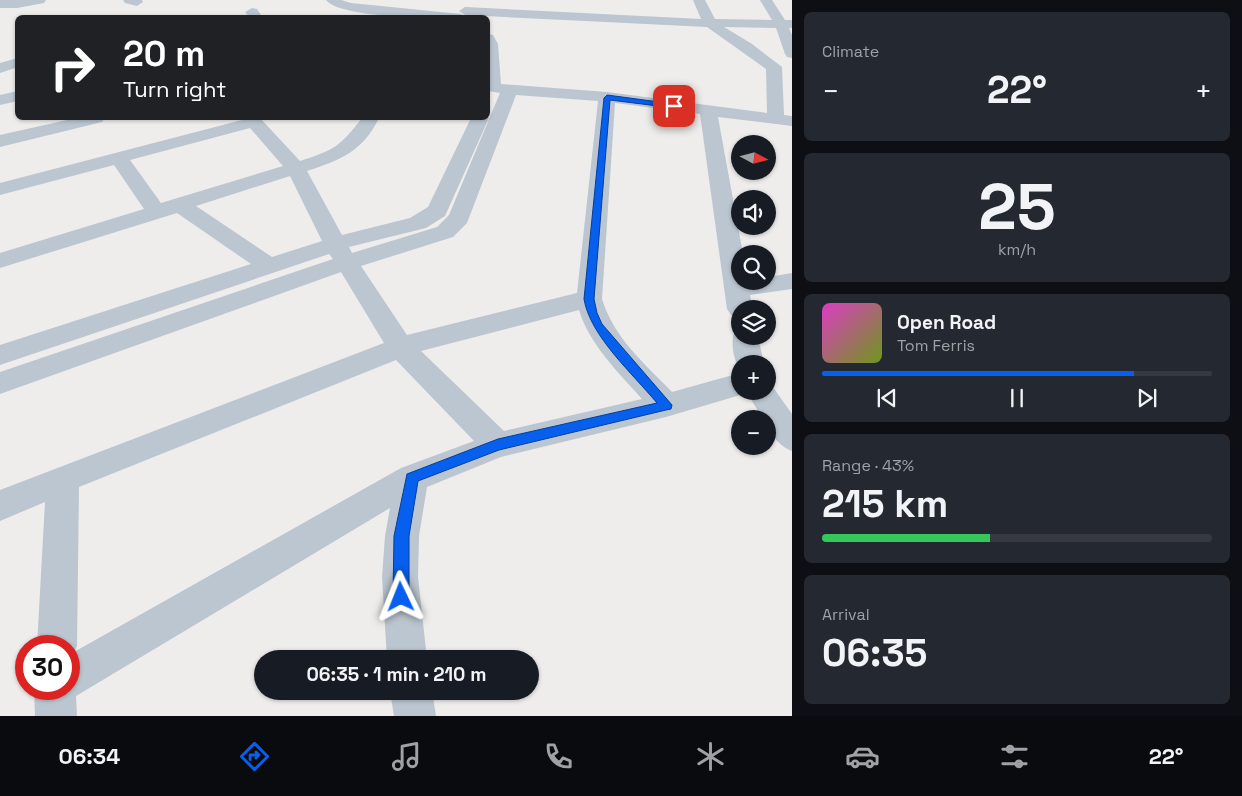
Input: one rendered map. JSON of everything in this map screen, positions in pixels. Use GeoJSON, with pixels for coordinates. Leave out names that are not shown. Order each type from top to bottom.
{"type":"FeatureCollection","features":[{"type":"Feature","properties":{"kind":"street"},"geometry":{"type":"LineString","coordinates":[[0,4],[17,4],[40,0]]}},
{"type":"Feature","properties":{"kind":"street"},"geometry":{"type":"LineString","coordinates":[[332,0],[341,5],[383,11],[467,11],[710,23],[787,24]]}},
{"type":"Feature","properties":{"kind":"street"},"geometry":{"type":"LineString","coordinates":[[383,11],[394,0]]}},
{"type":"Feature","properties":{"kind":"street"},"geometry":{"type":"LineString","coordinates":[[699,0],[710,23],[728,38],[747,46],[769,62],[792,68]]}},
{"type":"Feature","properties":{"kind":"street"},"geometry":{"type":"LineString","coordinates":[[766,0],[787,24],[792,54]]}},
{"type":"Feature","properties":{"kind":"street"},"geometry":{"type":"LineString","coordinates":[[490,60],[495,92],[490,109]]}},
{"type":"Feature","properties":{"kind":"street"},"geometry":{"type":"LineString","coordinates":[[769,62],[792,60]]}},
{"type":"Feature","properties":{"kind":"street"},"geometry":{"type":"LineString","coordinates":[[495,92],[607,98],[784,120],[769,62]]}},
{"type":"Feature","properties":{"kind":"street"},"geometry":{"type":"LineString","coordinates":[[0,68],[15,63]]}},
{"type":"Feature","properties":{"kind":"street"},"geometry":{"type":"LineString","coordinates":[[0,100],[15,97]]}},
{"type":"Feature","properties":{"kind":"street"},"geometry":{"type":"LineString","coordinates":[[607,98],[589,299],[591,313],[598,326],[666,405]]}},
{"type":"Feature","properties":{"kind":"street"},"geometry":{"type":"LineString","coordinates":[[708,110],[737,245]]}},
{"type":"Feature","properties":{"kind":"street"},"geometry":{"type":"LineString","coordinates":[[0,141],[88,120]]}},
{"type":"Feature","properties":{"kind":"street"},"geometry":{"type":"LineString","coordinates":[[0,260],[343,152],[351,145],[370,120]]}},
{"type":"Feature","properties":{"kind":"street"},"geometry":{"type":"LineString","coordinates":[[0,383],[418,223],[438,211],[479,120]]}},
{"type":"Feature","properties":{"kind":"street"},"geometry":{"type":"LineString","coordinates":[[0,355],[270,266],[445,232],[454,225],[458,218],[487,120]]}},
{"type":"Feature","properties":{"kind":"street"},"geometry":{"type":"LineString","coordinates":[[0,189],[259,121],[296,168],[341,253],[400,347],[498,445]]}},
{"type":"Feature","properties":{"kind":"street"},"geometry":{"type":"LineString","coordinates":[[118,157],[156,211]]}},
{"type":"Feature","properties":{"kind":"street"},"geometry":{"type":"LineString","coordinates":[[178,204],[270,266]]}},
{"type":"Feature","properties":{"kind":"street"},"geometry":{"type":"LineString","coordinates":[[776,271],[792,281]]}},
{"type":"Feature","properties":{"kind":"street"},"geometry":{"type":"LineString","coordinates":[[739,299],[792,281]]}},
{"type":"Feature","properties":{"kind":"street"},"geometry":{"type":"LineString","coordinates":[[0,506],[63,479],[400,347],[589,299]]}},
{"type":"Feature","properties":{"kind":"street"},"geometry":{"type":"LineString","coordinates":[[80,672],[412,478],[498,445],[666,405],[731,387]]}},
{"type":"Feature","properties":{"kind":"street"},"geometry":{"type":"LineString","coordinates":[[766,400],[792,438]]}},
{"type":"Feature","properties":{"kind":"street"},"geometry":{"type":"LineString","coordinates":[[406,650],[400,577],[402,536],[412,478]]}},
{"type":"Feature","properties":{"kind":"street"},"geometry":{"type":"LineString","coordinates":[[57,635],[63,479]]}},
{"type":"Feature","properties":{"kind":"street"},"geometry":{"type":"LineString","coordinates":[[55,700],[56,716]]}},
{"type":"Feature","properties":{"kind":"street"},"geometry":{"type":"LineString","coordinates":[[413,700],[415,716]]}},
{"type":"Feature","properties":{"kind":"route"},"geometry":{"type":"LineString","coordinates":[[401,597],[402,536],[412,478],[498,445],[666,405],[608,340],[591,313],[589,299],[607,98],[674,106]]}}]}
